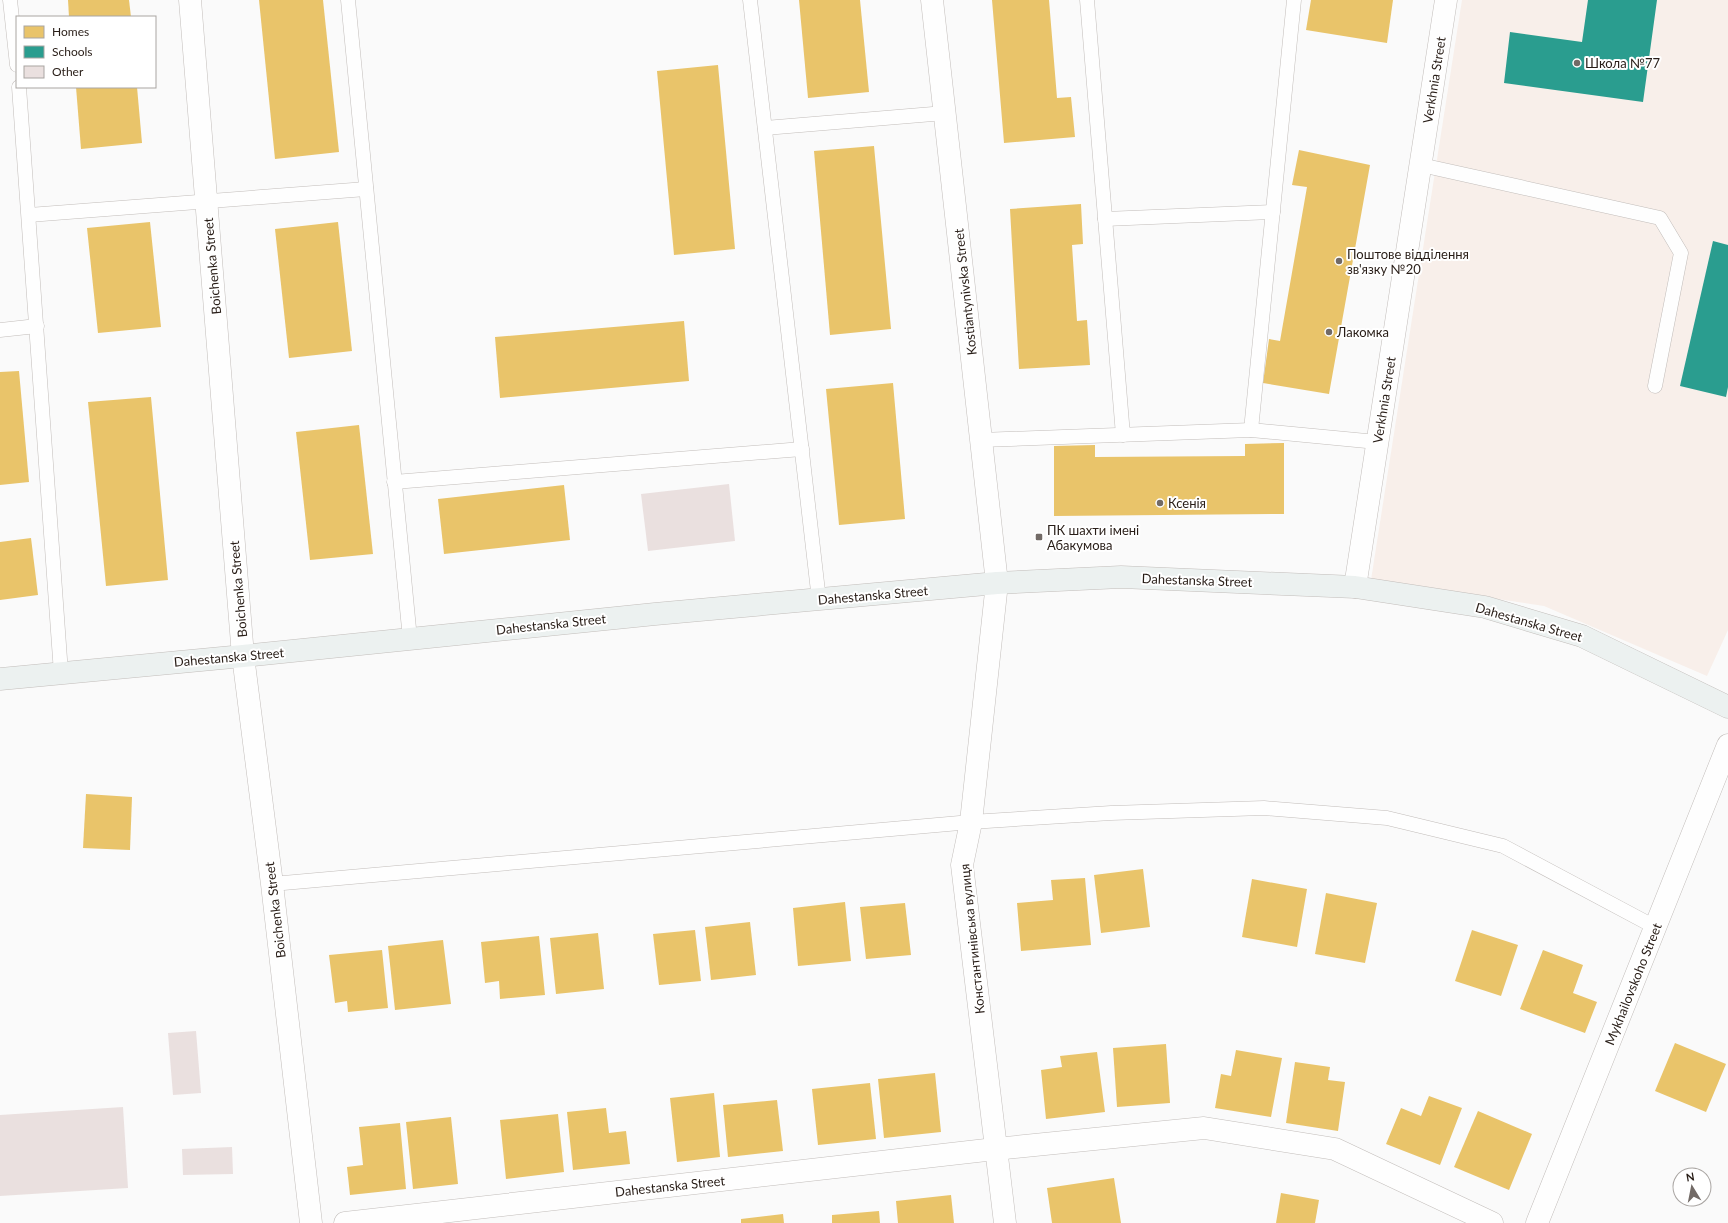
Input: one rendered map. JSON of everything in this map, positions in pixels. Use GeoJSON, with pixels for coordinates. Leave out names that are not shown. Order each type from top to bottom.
{"type":"FeatureCollection","features":[{"type":"Feature","properties":{"kind":"street","name":"Boichenka Street"},"geometry":{"type":"LineString","coordinates":[[190,0],[243,656],[272,884],[311,1223]]}},
{"type":"Feature","properties":{"kind":"street","name":"Kostiantynivska Street"},"geometry":{"type":"LineString","coordinates":[[932,0],[997,584]]}},
{"type":"Feature","properties":{"kind":"street","name":"Verkhnia Street"},"geometry":{"type":"LineString","coordinates":[[1355,587],[1446,0]]}},
{"type":"Feature","properties":{"kind":"street","name":"Dahestanska Street"},"geometry":{"type":"LineString","coordinates":[[0,678],[243,656],[655,614],[997,584],[1121,577],[1355,587],[1485,607],[1582,636],[1728,707]]}},
{"type":"Feature","properties":{"kind":"street","name":"Константинівська вулиця"},"geometry":{"type":"LineString","coordinates":[[997,584],[971,822],[962,865],[1005,1223]]}},
{"type":"Feature","properties":{"kind":"street","name":"Mykhailovskoho Street"},"geometry":{"type":"LineString","coordinates":[[1537,1223],[1728,745]]}},
{"type":"Feature","properties":{"kind":"street","name":"Dahestanska Street"},"geometry":{"type":"LineString","coordinates":[[345,1223],[996,1149],[1204,1128],[1335,1149],[1492,1223]]}},
{"type":"Feature","properties":{"kind":"lane"},"geometry":{"type":"LineString","coordinates":[[10,0],[16,56]]}},
{"type":"Feature","properties":{"kind":"lane"},"geometry":{"type":"LineString","coordinates":[[348,0],[410,639]]}},
{"type":"Feature","properties":{"kind":"lane"},"geometry":{"type":"LineString","coordinates":[[750,0],[819,600]]}},
{"type":"Feature","properties":{"kind":"lane"},"geometry":{"type":"LineString","coordinates":[[1086,0],[1123,435]]}},
{"type":"Feature","properties":{"kind":"lane"},"geometry":{"type":"LineString","coordinates":[[1252,430],[1294,0]]}},
{"type":"Feature","properties":{"kind":"lane"},"geometry":{"type":"LineString","coordinates":[[19,88],[61,673]]}},
{"type":"Feature","properties":{"kind":"lane"},"geometry":{"type":"LineString","coordinates":[[764,128],[945,113]]}},
{"type":"Feature","properties":{"kind":"lane"},"geometry":{"type":"LineString","coordinates":[[1421,166],[1660,218],[1681,253],[1654,386]]}},
{"type":"Feature","properties":{"kind":"lane"},"geometry":{"type":"LineString","coordinates":[[29,215],[366,189]]}},
{"type":"Feature","properties":{"kind":"lane"},"geometry":{"type":"LineString","coordinates":[[1105,219],[1273,212]]}},
{"type":"Feature","properties":{"kind":"lane"},"geometry":{"type":"LineString","coordinates":[[0,330],[37,326]]}},
{"type":"Feature","properties":{"kind":"lane"},"geometry":{"type":"LineString","coordinates":[[981,440],[1252,430],[1377,442]]}},
{"type":"Feature","properties":{"kind":"lane"},"geometry":{"type":"LineString","coordinates":[[394,482],[802,449]]}},
{"type":"Feature","properties":{"kind":"lane"},"geometry":{"type":"LineString","coordinates":[[272,884],[971,822],[1111,813],[1264,808],[1387,818],[1503,846],[1655,927]]}},
{"type":"Feature","properties":{"kind":"shaded area"},"geometry":{"type":"Polygon","coordinates":[[[1462,0],[1728,0],[1728,630],[1707,676],[1544,606],[1371,580],[1462,0]]]}},
{"type":"Feature","properties":{"kind":"building: Homes"},"geometry":{"type":"Polygon","coordinates":[[[68,0],[129,0],[131,16],[69,16],[68,0]]]}},
{"type":"Feature","properties":{"kind":"building: Homes"},"geometry":{"type":"Polygon","coordinates":[[[259,0],[323,0],[339,152],[275,159],[259,0]]]}},
{"type":"Feature","properties":{"kind":"building: Homes"},"geometry":{"type":"Polygon","coordinates":[[[799,0],[860,0],[869,92],[808,98],[799,0]]]}},
{"type":"Feature","properties":{"kind":"building: Homes"},"geometry":{"type":"Polygon","coordinates":[[[992,0],[1049,0],[1057,98],[1071,97],[1075,137],[1004,143],[992,0]]]}},
{"type":"Feature","properties":{"kind":"building: Homes"},"geometry":{"type":"Polygon","coordinates":[[[1311,0],[1393,0],[1387,43],[1306,30],[1311,0]]]}},
{"type":"Feature","properties":{"kind":"building: Homes"},"geometry":{"type":"Polygon","coordinates":[[[718,65],[735,249],[674,255],[657,71],[718,65]]]}},
{"type":"Feature","properties":{"kind":"building: Homes"},"geometry":{"type":"Polygon","coordinates":[[[76,88],[137,88],[142,143],[81,149],[76,88]]]}},
{"type":"Feature","properties":{"kind":"building: Homes"},"geometry":{"type":"Polygon","coordinates":[[[874,146],[891,329],[830,335],[814,151],[874,146]]]}},
{"type":"Feature","properties":{"kind":"building: Homes"},"geometry":{"type":"Polygon","coordinates":[[[1299,150],[1370,165],[1329,394],[1263,383],[1269,339],[1280,341],[1307,187],[1292,185],[1299,150]]]}},
{"type":"Feature","properties":{"kind":"building: Homes"},"geometry":{"type":"Polygon","coordinates":[[[1081,204],[1083,244],[1072,245],[1077,321],[1087,320],[1090,365],[1019,369],[1010,209],[1081,204]]]}},
{"type":"Feature","properties":{"kind":"building: Homes"},"geometry":{"type":"Polygon","coordinates":[[[150,222],[161,327],[98,333],[87,228],[150,222]]]}},
{"type":"Feature","properties":{"kind":"building: Homes"},"geometry":{"type":"Polygon","coordinates":[[[338,222],[352,351],[289,358],[275,229],[338,222]]]}},
{"type":"Feature","properties":{"kind":"building: Homes"},"geometry":{"type":"Polygon","coordinates":[[[684,321],[689,381],[500,398],[495,337],[684,321]]]}},
{"type":"Feature","properties":{"kind":"building: Homes"},"geometry":{"type":"Polygon","coordinates":[[[19,371],[29,482],[0,485],[0,372],[19,371]]]}},
{"type":"Feature","properties":{"kind":"building: Homes"},"geometry":{"type":"Polygon","coordinates":[[[893,383],[905,519],[839,525],[826,389],[893,383]]]}},
{"type":"Feature","properties":{"kind":"building: Homes"},"geometry":{"type":"Polygon","coordinates":[[[151,397],[168,580],[106,586],[88,402],[151,397]]]}},
{"type":"Feature","properties":{"kind":"building: Homes"},"geometry":{"type":"Polygon","coordinates":[[[359,425],[373,554],[310,560],[296,432],[359,425]]]}},
{"type":"Feature","properties":{"kind":"building: Homes"},"geometry":{"type":"Polygon","coordinates":[[[1284,443],[1284,514],[1054,516],[1054,446],[1095,445],[1095,457],[1245,456],[1245,444],[1284,443]]]}},
{"type":"Feature","properties":{"kind":"building: Homes"},"geometry":{"type":"Polygon","coordinates":[[[564,485],[570,540],[444,554],[438,499],[564,485]]]}},
{"type":"Feature","properties":{"kind":"building: Homes"},"geometry":{"type":"Polygon","coordinates":[[[31,538],[38,595],[0,600],[0,542],[31,538]]]}},
{"type":"Feature","properties":{"kind":"building: Homes"},"geometry":{"type":"Polygon","coordinates":[[[86,794],[132,797],[130,850],[83,848],[86,794]]]}},
{"type":"Feature","properties":{"kind":"building: Homes"},"geometry":{"type":"Polygon","coordinates":[[[1143,869],[1150,927],[1101,933],[1094,875],[1143,869]]]}},
{"type":"Feature","properties":{"kind":"building: Homes"},"geometry":{"type":"Polygon","coordinates":[[[1085,878],[1091,945],[1021,951],[1017,903],[1053,900],[1051,880],[1085,878]]]}},
{"type":"Feature","properties":{"kind":"building: Homes"},"geometry":{"type":"Polygon","coordinates":[[[1252,879],[1307,889],[1297,947],[1242,937],[1252,879]]]}},
{"type":"Feature","properties":{"kind":"building: Homes"},"geometry":{"type":"Polygon","coordinates":[[[1326,893],[1377,903],[1365,963],[1315,954],[1326,893]]]}},
{"type":"Feature","properties":{"kind":"building: Homes"},"geometry":{"type":"Polygon","coordinates":[[[845,902],[851,961],[798,966],[793,908],[845,902]]]}},
{"type":"Feature","properties":{"kind":"building: Homes"},"geometry":{"type":"Polygon","coordinates":[[[905,903],[911,955],[866,959],[860,907],[905,903]]]}},
{"type":"Feature","properties":{"kind":"building: Homes"},"geometry":{"type":"Polygon","coordinates":[[[750,922],[756,975],[711,980],[705,927],[750,922]]]}},
{"type":"Feature","properties":{"kind":"building: Homes"},"geometry":{"type":"Polygon","coordinates":[[[695,930],[701,981],[659,985],[653,934],[695,930]]]}},
{"type":"Feature","properties":{"kind":"building: Homes"},"geometry":{"type":"Polygon","coordinates":[[[1472,930],[1518,945],[1501,996],[1455,981],[1472,930]]]}},
{"type":"Feature","properties":{"kind":"building: Homes"},"geometry":{"type":"Polygon","coordinates":[[[598,933],[604,989],[556,994],[550,938],[598,933]]]}},
{"type":"Feature","properties":{"kind":"building: Homes"},"geometry":{"type":"Polygon","coordinates":[[[539,936],[545,995],[500,999],[499,981],[485,983],[481,942],[539,936]]]}},
{"type":"Feature","properties":{"kind":"building: Homes"},"geometry":{"type":"Polygon","coordinates":[[[443,940],[451,1004],[395,1010],[388,946],[443,940]]]}},
{"type":"Feature","properties":{"kind":"building: Homes"},"geometry":{"type":"Polygon","coordinates":[[[382,950],[388,1008],[348,1012],[347,1001],[335,1003],[329,955],[382,950]]]}},
{"type":"Feature","properties":{"kind":"building: Homes"},"geometry":{"type":"Polygon","coordinates":[[[1543,950],[1583,965],[1573,993],[1597,1002],[1585,1033],[1520,1009],[1543,950]]]}},
{"type":"Feature","properties":{"kind":"building: Homes"},"geometry":{"type":"Polygon","coordinates":[[[1675,1043],[1726,1064],[1706,1112],[1655,1091],[1675,1043]]]}},
{"type":"Feature","properties":{"kind":"building: Homes"},"geometry":{"type":"Polygon","coordinates":[[[1166,1044],[1170,1103],[1117,1107],[1113,1048],[1166,1044]]]}},
{"type":"Feature","properties":{"kind":"building: Homes"},"geometry":{"type":"Polygon","coordinates":[[[1236,1050],[1282,1058],[1271,1117],[1215,1108],[1221,1074],[1231,1076],[1236,1050]]]}},
{"type":"Feature","properties":{"kind":"building: Homes"},"geometry":{"type":"Polygon","coordinates":[[[1097,1052],[1105,1112],[1046,1119],[1041,1070],[1062,1067],[1060,1056],[1097,1052]]]}},
{"type":"Feature","properties":{"kind":"building: Homes"},"geometry":{"type":"Polygon","coordinates":[[[1295,1062],[1330,1067],[1328,1080],[1345,1082],[1338,1131],[1286,1123],[1295,1062]]]}},
{"type":"Feature","properties":{"kind":"building: Homes"},"geometry":{"type":"Polygon","coordinates":[[[935,1073],[941,1132],[884,1138],[878,1079],[935,1073]]]}},
{"type":"Feature","properties":{"kind":"building: Homes"},"geometry":{"type":"Polygon","coordinates":[[[870,1083],[876,1139],[818,1145],[812,1089],[870,1083]]]}},
{"type":"Feature","properties":{"kind":"building: Homes"},"geometry":{"type":"Polygon","coordinates":[[[714,1093],[720,1157],[677,1162],[670,1098],[714,1093]]]}},
{"type":"Feature","properties":{"kind":"building: Homes"},"geometry":{"type":"Polygon","coordinates":[[[1429,1096],[1462,1108],[1440,1165],[1386,1144],[1401,1108],[1421,1116],[1429,1096]]]}},
{"type":"Feature","properties":{"kind":"building: Homes"},"geometry":{"type":"Polygon","coordinates":[[[777,1100],[783,1151],[728,1157],[723,1105],[777,1100]]]}},
{"type":"Feature","properties":{"kind":"building: Homes"},"geometry":{"type":"Polygon","coordinates":[[[606,1108],[609,1133],[626,1131],[630,1164],[573,1170],[567,1112],[606,1108]]]}},
{"type":"Feature","properties":{"kind":"building: Homes"},"geometry":{"type":"Polygon","coordinates":[[[1478,1111],[1532,1134],[1509,1190],[1454,1167],[1478,1111]]]}},
{"type":"Feature","properties":{"kind":"building: Homes"},"geometry":{"type":"Polygon","coordinates":[[[558,1114],[564,1172],[506,1179],[500,1120],[558,1114]]]}},
{"type":"Feature","properties":{"kind":"building: Homes"},"geometry":{"type":"Polygon","coordinates":[[[451,1117],[458,1184],[413,1189],[406,1122],[451,1117]]]}},
{"type":"Feature","properties":{"kind":"building: Homes"},"geometry":{"type":"Polygon","coordinates":[[[400,1123],[406,1189],[350,1195],[347,1167],[363,1165],[359,1127],[400,1123]]]}},
{"type":"Feature","properties":{"kind":"building: Homes"},"geometry":{"type":"Polygon","coordinates":[[[1114,1178],[1121,1223],[1052,1223],[1047,1188],[1114,1178]]]}},
{"type":"Feature","properties":{"kind":"building: Homes"},"geometry":{"type":"Polygon","coordinates":[[[1281,1193],[1319,1200],[1315,1223],[1276,1223],[1281,1193]]]}},
{"type":"Feature","properties":{"kind":"building: Homes"},"geometry":{"type":"Polygon","coordinates":[[[951,1195],[954,1223],[898,1223],[896,1201],[951,1195]]]}},
{"type":"Feature","properties":{"kind":"building: Homes"},"geometry":{"type":"Polygon","coordinates":[[[879,1211],[880,1223],[832,1223],[832,1215],[879,1211]]]}},
{"type":"Feature","properties":{"kind":"building: Homes"},"geometry":{"type":"Polygon","coordinates":[[[783,1214],[784,1223],[741,1223],[741,1219],[783,1214]]]}},
{"type":"Feature","properties":{"kind":"building: Schools","name":"Школа №77"},"geometry":{"type":"Polygon","coordinates":[[[1588,0],[1657,0],[1643,102],[1504,83],[1510,32],[1582,42],[1588,0]]]}},
{"type":"Feature","properties":{"kind":"building: Schools"},"geometry":{"type":"Polygon","coordinates":[[[1713,241],[1728,245],[1728,387],[1726,397],[1680,386],[1713,241]]]}},
{"type":"Feature","properties":{"kind":"building: Other"},"geometry":{"type":"Polygon","coordinates":[[[729,484],[735,541],[648,551],[641,494],[729,484]]]}},
{"type":"Feature","properties":{"kind":"building: Other"},"geometry":{"type":"Polygon","coordinates":[[[196,1031],[201,1093],[173,1095],[168,1033],[196,1031]]]}},
{"type":"Feature","properties":{"kind":"building: Other"},"geometry":{"type":"Polygon","coordinates":[[[123,1107],[128,1188],[0,1196],[0,1115],[123,1107]]]}},
{"type":"Feature","properties":{"kind":"building: Other"},"geometry":{"type":"Polygon","coordinates":[[[232,1147],[233,1174],[183,1175],[182,1149],[232,1147]]]}},
{"type":"Feature","properties":{"kind":"place","name":"Школа №77"},"geometry":{"type":"Point","coordinates":[1577,63]}},
{"type":"Feature","properties":{"kind":"place","name":"Поштове відділення зв'язку №20"},"geometry":{"type":"Point","coordinates":[1339,261]}},
{"type":"Feature","properties":{"kind":"place","name":"Лакомка"},"geometry":{"type":"Point","coordinates":[1329,332]}},
{"type":"Feature","properties":{"kind":"place","name":"Ксенія"},"geometry":{"type":"Point","coordinates":[1160,503]}},
{"type":"Feature","properties":{"kind":"place","name":"ПК шахти імені Абакумова"},"geometry":{"type":"Point","coordinates":[1039,537]}}]}
